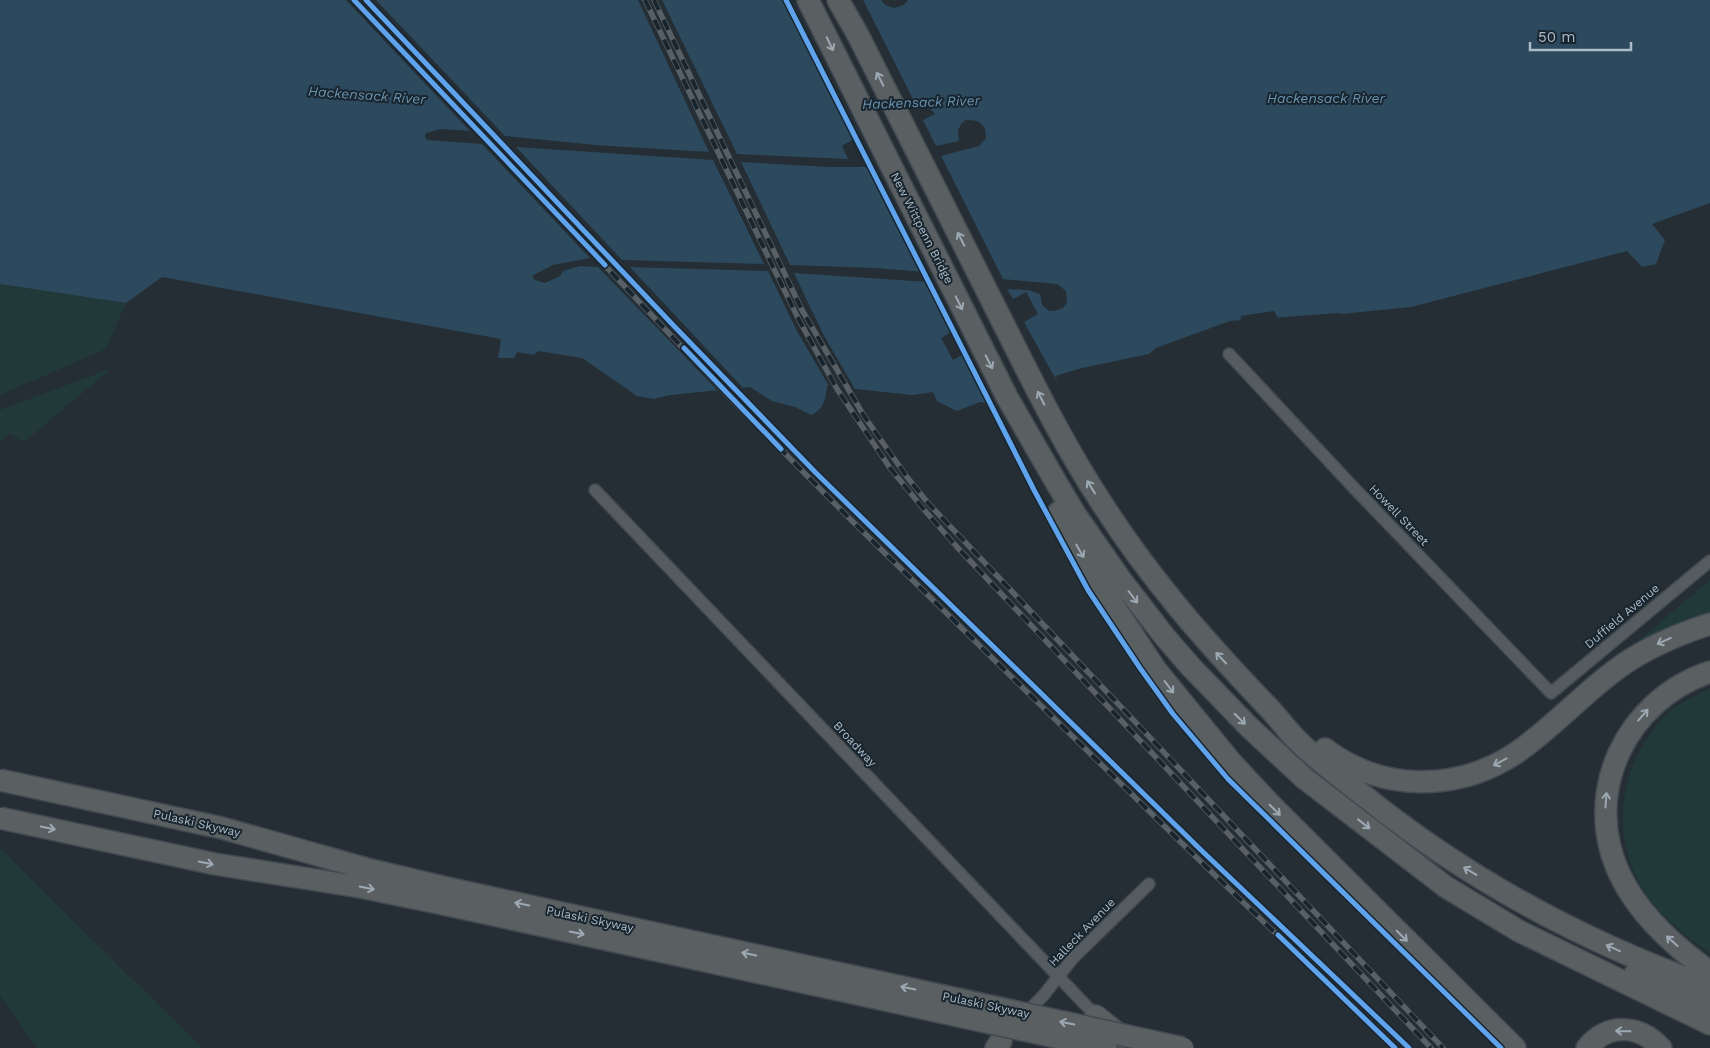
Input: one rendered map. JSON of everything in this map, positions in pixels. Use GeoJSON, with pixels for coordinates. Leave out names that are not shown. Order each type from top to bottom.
{"type":"FeatureCollection","features":[{"type":"Feature","properties":{"kind":"highway","name":"New Wittpenn Bridge"},"geometry":{"type":"LineString","coordinates":[[808,0],[1007,396],[1075,514],[1121,580],[1165,637],[1207,686],[1262,740],[1304,778],[1411,859]]}},
{"type":"Feature","properties":{"kind":"highway"},"geometry":{"type":"LineString","coordinates":[[838,0],[858,34],[1064,440],[1102,504],[1148,570],[1204,639],[1298,741],[1389,816],[1441,853],[1490,884],[1710,1002]]}},
{"type":"Feature","properties":{"kind":"highway"},"geometry":{"type":"LineString","coordinates":[[844,0],[858,34]]}},
{"type":"Feature","properties":{"kind":"highway"},"geometry":{"type":"LineString","coordinates":[[1007,396],[1031,460],[1074,540],[1110,600],[1156,670],[1191,715],[1250,784],[1515,1048]]}},
{"type":"Feature","properties":{"kind":"highway"},"geometry":{"type":"LineString","coordinates":[[1267,706],[1346,763],[1374,775],[1403,781],[1432,783],[1457,779],[1508,758],[1633,658],[1661,643],[1710,624]]}},
{"type":"Feature","properties":{"kind":"highway"},"geometry":{"type":"LineString","coordinates":[[1710,672],[1691,679],[1668,692],[1648,709],[1633,728],[1621,747],[1613,768],[1607,792],[1606,816],[1608,840],[1615,863],[1633,896],[1667,937],[1710,972]]}},
{"type":"Feature","properties":{"kind":"highway","name":"Pulaski Skyway"},"geometry":{"type":"LineString","coordinates":[[0,780],[222,828],[371,870],[438,886],[1183,1048]]}},
{"type":"Feature","properties":{"kind":"highway","name":"Pulaski Skyway"},"geometry":{"type":"LineString","coordinates":[[0,818],[215,864],[345,884],[443,904],[1106,1048]]}},
{"type":"Feature","properties":{"kind":"highway"},"geometry":{"type":"LineString","coordinates":[[1411,859],[1540,931],[1603,961],[1710,986]]}},
{"type":"Feature","properties":{"kind":"highway"},"geometry":{"type":"LineString","coordinates":[[1411,859],[1446,887],[1519,931],[1710,1024]]}},
{"type":"Feature","properties":{"kind":"highway"},"geometry":{"type":"LineString","coordinates":[[1090,1048],[1096,1035],[1096,1016]]}},
{"type":"Feature","properties":{"kind":"highway"},"geometry":{"type":"LineString","coordinates":[[1096,1016],[1136,1048]]}},
{"type":"Feature","properties":{"kind":"highway"},"geometry":{"type":"LineString","coordinates":[[1587,1048],[1596,1038],[1611,1030],[1635,1031],[1652,1039],[1660,1048]]}},
{"type":"Feature","properties":{"kind":"street","name":"Howell Street"},"geometry":{"type":"LineString","coordinates":[[1229,354],[1551,693]]}},
{"type":"Feature","properties":{"kind":"street","name":"Broadway"},"geometry":{"type":"LineString","coordinates":[[595,490],[1096,1016]]}},
{"type":"Feature","properties":{"kind":"street","name":"Duffield Avenue"},"geometry":{"type":"LineString","coordinates":[[1551,693],[1710,561]]}},
{"type":"Feature","properties":{"kind":"street","name":"Halleck Avenue"},"geometry":{"type":"LineString","coordinates":[[999,1046],[1008,1032],[1043,996],[1073,958],[1149,884]]}},
{"type":"Feature","properties":{"kind":"green space"},"geometry":{"type":"Polygon","coordinates":[[[0,284],[126,303],[106,349],[0,395],[0,284]]]}},
{"type":"Feature","properties":{"kind":"green space"},"geometry":{"type":"Polygon","coordinates":[[[112,368],[24,442],[9,433],[0,442],[0,410],[112,368]]]}},
{"type":"Feature","properties":{"kind":"green space"},"geometry":{"type":"Polygon","coordinates":[[[1710,580],[1710,613],[1688,618],[1617,659],[1710,580]]]}},
{"type":"Feature","properties":{"kind":"green space"},"geometry":{"type":"Polygon","coordinates":[[[1710,688],[1710,953],[1675,926],[1646,894],[1635,874],[1628,854],[1623,811],[1632,769],[1655,726],[1675,707],[1710,688]]]}},
{"type":"Feature","properties":{"kind":"green space"},"geometry":{"type":"Polygon","coordinates":[[[0,849],[202,1048],[37,1048],[0,996],[0,849]]]}},
{"type":"Feature","properties":{"kind":"water","name":"Hackensack River"},"geometry":{"type":"Polygon","coordinates":[[[0,0],[1710,0],[1710,203],[1652,224],[1665,240],[1656,264],[1642,267],[1627,251],[1411,307],[1341,314],[1230,321],[1156,348],[1149,354],[1082,368],[1055,376],[1070,410],[980,402],[957,411],[937,401],[933,392],[912,395],[827,386],[822,407],[811,415],[795,407],[772,401],[750,387],[670,395],[654,399],[637,396],[582,358],[538,351],[534,355],[517,352],[514,358],[498,358],[501,339],[162,277],[126,303],[0,284],[0,0]]]}},
{"type":"Feature","properties":{"kind":"pier"},"geometry":{"type":"Polygon","coordinates":[[[346,0],[376,0],[505,136],[595,145],[709,152],[638,0],[662,0],[737,154],[848,159],[842,146],[856,138],[783,0],[863,0],[917,107],[925,103],[935,114],[923,120],[936,146],[959,141],[958,130],[966,120],[978,121],[985,128],[986,138],[979,146],[941,156],[1003,279],[1057,284],[1066,291],[1067,303],[1063,308],[1049,311],[1042,305],[1040,294],[1028,290],[1007,289],[1013,299],[1026,292],[1038,314],[1024,322],[1072,411],[1070,413],[990,406],[964,354],[953,360],[941,338],[953,331],[929,282],[794,273],[823,334],[856,391],[830,388],[797,331],[768,271],[630,267],[745,390],[719,392],[598,267],[580,266],[563,271],[560,276],[545,283],[535,280],[532,276],[553,265],[590,258],[482,144],[427,140],[425,137],[426,133],[441,129],[470,131],[346,0]],[[516,147],[622,260],[764,264],[713,160],[516,147]],[[741,162],[790,265],[924,272],[871,167],[829,167],[741,162]]]}},
{"type":"Feature","properties":{"kind":"pier"},"geometry":{"type":"Polygon","coordinates":[[[881,0],[908,0],[904,5],[894,8],[885,5],[881,0]]]}},
{"type":"Feature","properties":{"kind":"pier"},"geometry":{"type":"Polygon","coordinates":[[[1274,311],[1278,320],[1240,323],[1241,316],[1274,311]]]}},
{"type":"Feature","properties":{"kind":"railway"},"geometry":{"type":"LineString","coordinates":[[354,0],[731,399],[848,517],[1196,857],[1395,1048]]}},
{"type":"Feature","properties":{"kind":"railway"},"geometry":{"type":"LineString","coordinates":[[366,0],[673,325],[816,473],[1202,851],[1409,1048]]}},
{"type":"Feature","properties":{"kind":"railway"},"geometry":{"type":"LineString","coordinates":[[645,0],[799,320],[837,389],[890,468],[957,547],[1431,1048]]}},
{"type":"Feature","properties":{"kind":"railway"},"geometry":{"type":"LineString","coordinates":[[654,0],[802,310],[864,416],[907,477],[928,503],[1443,1048]]}},
{"type":"Feature","properties":{"kind":"cycle path"},"geometry":{"type":"LineString","coordinates":[[354,0],[605,265]]}},
{"type":"Feature","properties":{"kind":"cycle path"},"geometry":{"type":"LineString","coordinates":[[366,0],[673,325],[816,473],[1202,851],[1409,1048]]}},
{"type":"Feature","properties":{"kind":"cycle path"},"geometry":{"type":"LineString","coordinates":[[786,0],[1034,490],[1088,590],[1140,668],[1173,714],[1228,779],[1501,1048]]}},
{"type":"Feature","properties":{"kind":"cycle path"},"geometry":{"type":"LineString","coordinates":[[684,348],[781,449]]}},
{"type":"Feature","properties":{"kind":"cycle path"},"geometry":{"type":"LineString","coordinates":[[1278,935],[1395,1048]]}}]}
